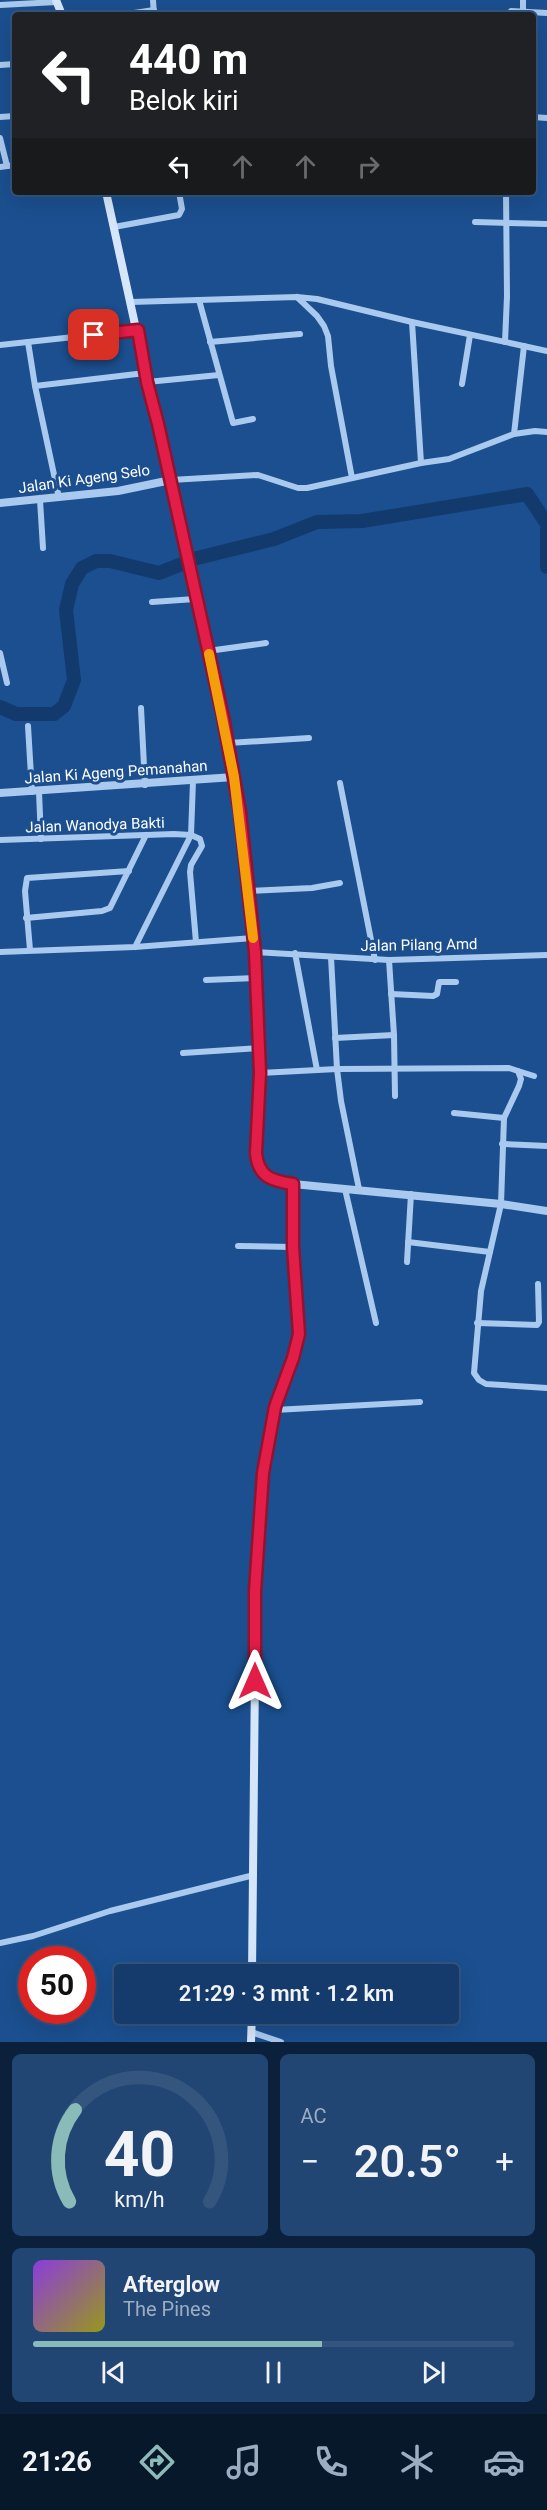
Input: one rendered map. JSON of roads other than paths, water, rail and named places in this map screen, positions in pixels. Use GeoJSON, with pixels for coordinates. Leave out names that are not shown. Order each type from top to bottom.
{"type":"FeatureCollection","features":[{"type":"Feature","properties":{"kind":"main road"},"geometry":{"type":"LineString","coordinates":[[107,195],[171,480],[234,777],[255,952],[260,1073],[256,1153],[258,1166],[269,1179],[293,1184],[293,1247],[299,1318],[298,1340],[275,1410],[263,1473],[255,1591],[252,1964]]}},
{"type":"Feature","properties":{"kind":"main road"},"geometry":{"type":"LineString","coordinates":[[251,2024],[251,2042]]}},
{"type":"Feature","properties":{"kind":"street"},"geometry":{"type":"LineString","coordinates":[[153,0],[154,12]]}},
{"type":"Feature","properties":{"kind":"street"},"geometry":{"type":"LineString","coordinates":[[510,12],[523,12],[523,0]]}},
{"type":"Feature","properties":{"kind":"street"},"geometry":{"type":"LineString","coordinates":[[0,5],[57,1]]}},
{"type":"Feature","properties":{"kind":"street"},"geometry":{"type":"LineString","coordinates":[[0,138],[3,167]]}},
{"type":"Feature","properties":{"kind":"street"},"geometry":{"type":"LineString","coordinates":[[114,227],[179,215],[182,209],[180,195]]}},
{"type":"Feature","properties":{"kind":"street"},"geometry":{"type":"LineString","coordinates":[[505,342],[506,195]]}},
{"type":"Feature","properties":{"kind":"street"},"geometry":{"type":"LineString","coordinates":[[475,222],[547,224]]}},
{"type":"Feature","properties":{"kind":"street"},"geometry":{"type":"LineString","coordinates":[[132,302],[297,297],[316,299],[547,351]]}},
{"type":"Feature","properties":{"kind":"street"},"geometry":{"type":"LineString","coordinates":[[297,297],[317,316],[328,336],[352,478]]}},
{"type":"Feature","properties":{"kind":"street"},"geometry":{"type":"LineString","coordinates":[[199,300],[233,423],[253,419]]}},
{"type":"Feature","properties":{"kind":"street"},"geometry":{"type":"LineString","coordinates":[[412,322],[421,463]]}},
{"type":"Feature","properties":{"kind":"street"},"geometry":{"type":"LineString","coordinates":[[0,345],[138,330]]}},
{"type":"Feature","properties":{"kind":"street"},"geometry":{"type":"LineString","coordinates":[[210,342],[300,334]]}},
{"type":"Feature","properties":{"kind":"street"},"geometry":{"type":"LineString","coordinates":[[462,384],[470,334]]}},
{"type":"Feature","properties":{"kind":"street"},"geometry":{"type":"LineString","coordinates":[[28,342],[35,387],[59,498]]}},
{"type":"Feature","properties":{"kind":"street"},"geometry":{"type":"LineString","coordinates":[[514,434],[524,346]]}},
{"type":"Feature","properties":{"kind":"street"},"geometry":{"type":"LineString","coordinates":[[35,387],[146,377],[219,375]]}},
{"type":"Feature","properties":{"kind":"street"},"geometry":{"type":"LineString","coordinates":[[171,480],[258,475],[304,488],[459,456],[514,434],[535,430],[547,432]]}},
{"type":"Feature","properties":{"kind":"street","name":"Jalan Ki Ageng Selo"},"geometry":{"type":"LineString","coordinates":[[0,503],[134,488],[171,480]]}},
{"type":"Feature","properties":{"kind":"street"},"geometry":{"type":"LineString","coordinates":[[40,500],[43,548]]}},
{"type":"Feature","properties":{"kind":"street"},"geometry":{"type":"LineString","coordinates":[[152,602],[195,599]]}},
{"type":"Feature","properties":{"kind":"street"},"geometry":{"type":"LineString","coordinates":[[208,651],[266,643]]}},
{"type":"Feature","properties":{"kind":"street"},"geometry":{"type":"LineString","coordinates":[[0,653],[7,683]]}},
{"type":"Feature","properties":{"kind":"street"},"geometry":{"type":"LineString","coordinates":[[141,708],[145,784]]}},
{"type":"Feature","properties":{"kind":"street"},"geometry":{"type":"LineString","coordinates":[[27,726],[41,839]]}},
{"type":"Feature","properties":{"kind":"street"},"geometry":{"type":"LineString","coordinates":[[228,743],[309,738]]}},
{"type":"Feature","properties":{"kind":"street","name":"Jalan Ki Ageng Pemanahan"},"geometry":{"type":"LineString","coordinates":[[0,793],[234,777]]}},
{"type":"Feature","properties":{"kind":"street"},"geometry":{"type":"LineString","coordinates":[[135,947],[191,835],[193,781]]}},
{"type":"Feature","properties":{"kind":"street"},"geometry":{"type":"LineString","coordinates":[[340,783],[375,960]]}},
{"type":"Feature","properties":{"kind":"street"},"geometry":{"type":"LineString","coordinates":[[26,918],[106,910],[113,904],[146,835]]}},
{"type":"Feature","properties":{"kind":"street"},"geometry":{"type":"LineString","coordinates":[[191,835],[200,839],[202,843],[190,872],[196,942]]}},
{"type":"Feature","properties":{"kind":"street","name":"Jalan Wanodya Bakti"},"geometry":{"type":"LineString","coordinates":[[0,840],[191,835]]}},
{"type":"Feature","properties":{"kind":"street"},"geometry":{"type":"LineString","coordinates":[[30,950],[25,884],[29,877],[129,871]]}},
{"type":"Feature","properties":{"kind":"street"},"geometry":{"type":"LineString","coordinates":[[249,891],[312,888],[340,883]]}},
{"type":"Feature","properties":{"kind":"street"},"geometry":{"type":"LineString","coordinates":[[0,951],[135,947],[254,938]]}},
{"type":"Feature","properties":{"kind":"street","name":"Jalan Pilang Amd"},"geometry":{"type":"LineString","coordinates":[[255,952],[375,960],[547,955]]}},
{"type":"Feature","properties":{"kind":"street"},"geometry":{"type":"LineString","coordinates":[[294,953],[317,1070]]}},
{"type":"Feature","properties":{"kind":"street"},"geometry":{"type":"LineString","coordinates":[[331,957],[337,1069],[358,1189]]}},
{"type":"Feature","properties":{"kind":"street"},"geometry":{"type":"LineString","coordinates":[[389,960],[396,1070],[395,1096]]}},
{"type":"Feature","properties":{"kind":"street"},"geometry":{"type":"LineString","coordinates":[[206,980],[256,978]]}},
{"type":"Feature","properties":{"kind":"street"},"geometry":{"type":"LineString","coordinates":[[392,994],[435,996],[440,982],[456,982]]}},
{"type":"Feature","properties":{"kind":"street"},"geometry":{"type":"LineString","coordinates":[[335,1038],[394,1035]]}},
{"type":"Feature","properties":{"kind":"street"},"geometry":{"type":"LineString","coordinates":[[183,1053],[259,1048]]}},
{"type":"Feature","properties":{"kind":"street"},"geometry":{"type":"LineString","coordinates":[[260,1073],[337,1069],[509,1068],[534,1076]]}},
{"type":"Feature","properties":{"kind":"street"},"geometry":{"type":"LineString","coordinates":[[518,1071],[521,1078],[519,1086],[504,1118],[501,1204],[481,1291],[474,1370],[479,1380],[496,1385],[547,1388]]}},
{"type":"Feature","properties":{"kind":"street"},"geometry":{"type":"LineString","coordinates":[[454,1113],[504,1118]]}},
{"type":"Feature","properties":{"kind":"street"},"geometry":{"type":"LineString","coordinates":[[502,1144],[547,1146]]}},
{"type":"Feature","properties":{"kind":"street"},"geometry":{"type":"LineString","coordinates":[[293,1184],[411,1194],[547,1211]]}},
{"type":"Feature","properties":{"kind":"street"},"geometry":{"type":"LineString","coordinates":[[345,1189],[376,1323]]}},
{"type":"Feature","properties":{"kind":"street"},"geometry":{"type":"LineString","coordinates":[[407,1262],[411,1194]]}},
{"type":"Feature","properties":{"kind":"street"},"geometry":{"type":"LineString","coordinates":[[408,1242],[490,1252]]}},
{"type":"Feature","properties":{"kind":"street"},"geometry":{"type":"LineString","coordinates":[[238,1246],[293,1247]]}},
{"type":"Feature","properties":{"kind":"street"},"geometry":{"type":"LineString","coordinates":[[477,1323],[537,1325],[539,1322],[538,1284]]}},
{"type":"Feature","properties":{"kind":"street"},"geometry":{"type":"LineString","coordinates":[[275,1410],[420,1402]]}},
{"type":"Feature","properties":{"kind":"street"},"geometry":{"type":"LineString","coordinates":[[0,1943],[33,1936],[110,1911],[254,1875]]}},
{"type":"Feature","properties":{"kind":"street"},"geometry":{"type":"LineString","coordinates":[[251,2032],[281,2042]]}},
{"type":"Feature","properties":{"kind":"waterway"},"geometry":{"type":"LineString","coordinates":[[0,707],[16,714],[54,714],[64,706],[74,680],[66,610],[72,584],[82,568],[96,561],[110,561],[159,573],[197,558],[274,539],[317,522],[362,521],[527,494],[547,524]]}},
{"type":"Feature","properties":{"kind":"waterway"},"geometry":{"type":"LineString","coordinates":[[547,530],[547,567]]}}]}
